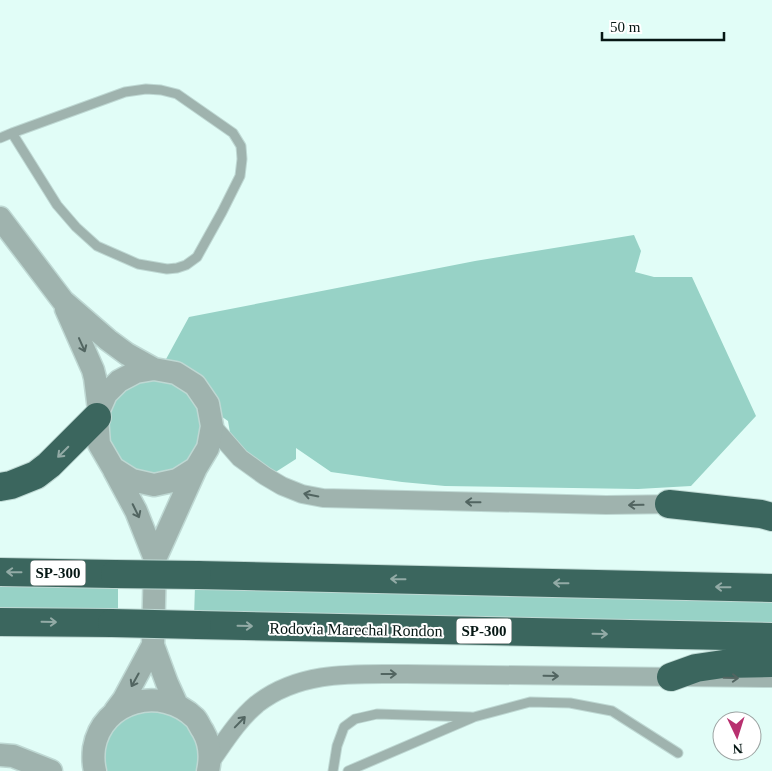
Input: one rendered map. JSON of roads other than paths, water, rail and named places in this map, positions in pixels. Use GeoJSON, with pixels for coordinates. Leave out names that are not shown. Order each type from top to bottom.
{"type":"FeatureCollection","features":[{"type":"Feature","properties":{"kind":"highway"},"geometry":{"type":"LineString","coordinates":[[0,487],[11,485],[36,475],[49,466],[98,414]]}},
{"type":"Feature","properties":{"kind":"highway"},"geometry":{"type":"LineString","coordinates":[[669,504],[761,514],[772,517]]}},
{"type":"Feature","properties":{"kind":"highway","name":"SP-300"},"geometry":{"type":"LineString","coordinates":[[0,572],[772,588]]}},
{"type":"Feature","properties":{"kind":"highway","name":"Rodovia Marechal Rondon"},"geometry":{"type":"LineString","coordinates":[[0,622],[772,637]]}},
{"type":"Feature","properties":{"kind":"highway"},"geometry":{"type":"LineString","coordinates":[[671,677],[696,668],[723,664],[772,663]]}},
{"type":"Feature","properties":{"kind":"street"},"geometry":{"type":"LineString","coordinates":[[0,218],[63,301],[127,354],[154,369],[176,373],[195,385],[208,404],[212,426],[208,448],[196,468],[155,559],[153,645],[167,683],[178,705]]}},
{"type":"Feature","properties":{"kind":"street"},"geometry":{"type":"LineString","coordinates":[[63,301],[93,370],[99,444],[136,511],[155,559]]}},
{"type":"Feature","properties":{"kind":"street"},"geometry":{"type":"LineString","coordinates":[[98,414],[106,394],[119,381],[136,372],[154,369]]}},
{"type":"Feature","properties":{"kind":"street"},"geometry":{"type":"LineString","coordinates":[[212,426],[240,458],[265,476],[282,486],[302,494],[323,498],[606,506],[725,503],[772,505]]}},
{"type":"Feature","properties":{"kind":"street"},"geometry":{"type":"LineString","coordinates":[[113,468],[132,480],[154,485],[177,480],[196,468]]}},
{"type":"Feature","properties":{"kind":"street"},"geometry":{"type":"LineString","coordinates":[[95,771],[93,760],[94,747],[98,735],[104,724],[124,700],[153,645]]}},
{"type":"Feature","properties":{"kind":"street"},"geometry":{"type":"LineString","coordinates":[[210,767],[234,728],[257,704],[287,687],[302,681],[327,676],[406,674],[772,678]]}},
{"type":"Feature","properties":{"kind":"street"},"geometry":{"type":"LineString","coordinates":[[114,713],[133,702],[156,699],[178,705],[196,719],[208,738],[210,767]]}},
{"type":"Feature","properties":{"kind":"street"},"geometry":{"type":"LineString","coordinates":[[0,755],[13,756],[51,771]]}},
{"type":"Feature","properties":{"kind":"lane"},"geometry":{"type":"LineString","coordinates":[[0,138],[12,133],[125,92],[146,89],[161,90],[177,94],[233,133],[240,146],[242,158],[240,176],[197,258],[177,268],[168,269],[138,264],[97,246],[76,227],[57,205],[12,133]]}},
{"type":"Feature","properties":{"kind":"lane"},"geometry":{"type":"LineString","coordinates":[[348,771],[474,717],[530,702],[570,703],[612,711],[678,753]]}},
{"type":"Feature","properties":{"kind":"lane"},"geometry":{"type":"LineString","coordinates":[[333,771],[336,746],[344,728],[355,719],[377,714],[474,717]]}}]}
